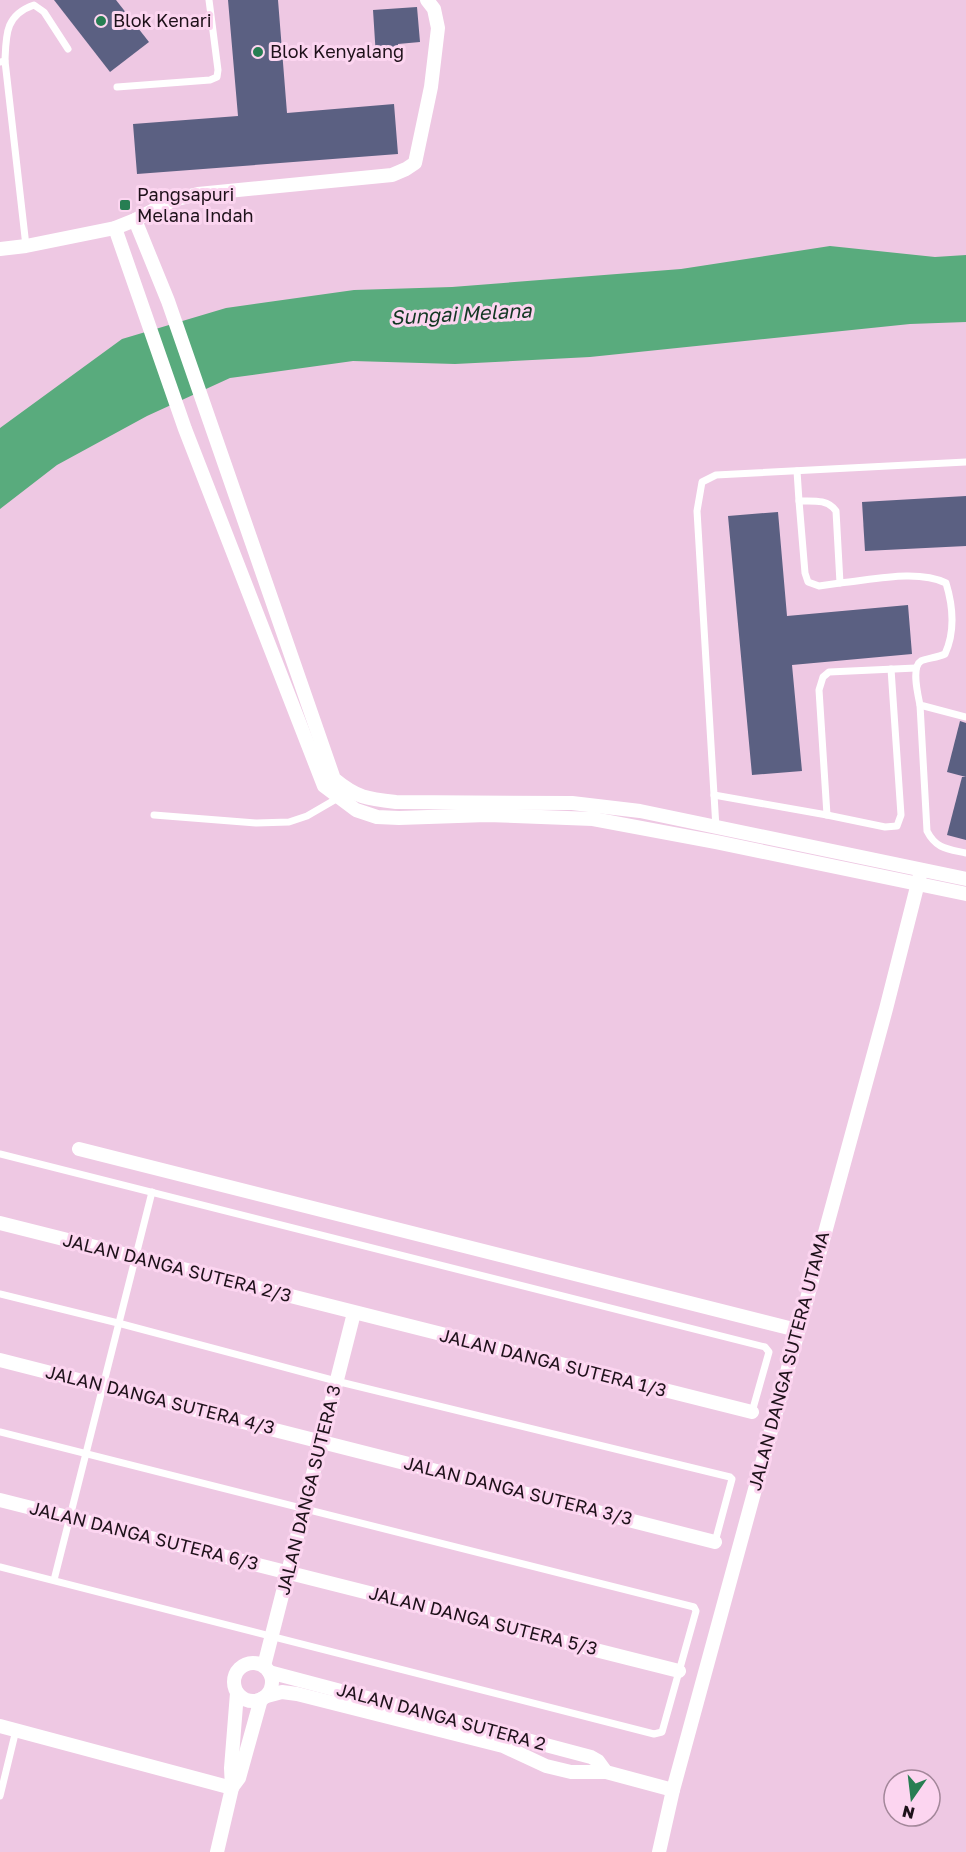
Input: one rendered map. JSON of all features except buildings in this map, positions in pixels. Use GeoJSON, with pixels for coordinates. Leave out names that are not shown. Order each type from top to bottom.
{"type":"FeatureCollection","features":[{"type":"Feature","properties":{"kind":"street"},"geometry":{"type":"LineString","coordinates":[[0,249],[115,228],[173,200],[198,194],[392,175],[416,163],[431,87],[438,27],[434,9],[427,0]]}},
{"type":"Feature","properties":{"kind":"street"},"geometry":{"type":"LineString","coordinates":[[135,220],[168,301],[209,416],[334,779],[349,791],[367,799],[396,802],[572,803],[640,811],[716,827],[920,877],[966,894]]}},
{"type":"Feature","properties":{"kind":"street"},"geometry":{"type":"LineString","coordinates":[[115,228],[185,429],[324,786],[338,798],[356,810],[376,817],[487,815],[593,819],[920,877],[966,879]]}},
{"type":"Feature","properties":{"kind":"street","name":"JALAN DANGA SUTERA UTAMA"},"geometry":{"type":"LineString","coordinates":[[658,1852],[920,877]]}},
{"type":"Feature","properties":{"kind":"street"},"geometry":{"type":"LineString","coordinates":[[79,1149],[797,1330]]}},
{"type":"Feature","properties":{"kind":"street","name":"JALAN DANGA SUTERA 2/3"},"geometry":{"type":"LineString","coordinates":[[0,1223],[354,1313]]}},
{"type":"Feature","properties":{"kind":"street","name":"JALAN DANGA SUTERA 1/3"},"geometry":{"type":"LineString","coordinates":[[354,1313],[752,1412]]}},
{"type":"Feature","properties":{"kind":"street","name":"JALAN DANGA SUTERA 3"},"geometry":{"type":"LineString","coordinates":[[267,1669],[272,1635],[354,1313]]}},
{"type":"Feature","properties":{"kind":"street","name":"JALAN DANGA SUTERA 4/3"},"geometry":{"type":"LineString","coordinates":[[0,1360],[321,1440]]}},
{"type":"Feature","properties":{"kind":"street","name":"JALAN DANGA SUTERA 3/3"},"geometry":{"type":"LineString","coordinates":[[321,1440],[715,1542]]}},
{"type":"Feature","properties":{"kind":"street","name":"JALAN DANGA SUTERA 6/3"},"geometry":{"type":"LineString","coordinates":[[0,1500],[288,1572]]}},
{"type":"Feature","properties":{"kind":"street","name":"JALAN DANGA SUTERA 5/3"},"geometry":{"type":"LineString","coordinates":[[288,1572],[679,1671]]}},
{"type":"Feature","properties":{"kind":"street"},"geometry":{"type":"LineString","coordinates":[[217,1852],[232,1788],[231,1768],[237,1693],[234,1680],[240,1668],[252,1663],[267,1669],[272,1684],[264,1698],[239,1778],[232,1788]]}},
{"type":"Feature","properties":{"kind":"street","name":"JALAN DANGA SUTERA 2"},"geometry":{"type":"LineString","coordinates":[[267,1669],[591,1756],[606,1772]]}},
{"type":"Feature","properties":{"kind":"street","name":"JALAN DANGA SUTERA 2"},"geometry":{"type":"LineString","coordinates":[[264,1698],[282,1692],[297,1694],[503,1746],[546,1766],[571,1772],[606,1772],[673,1790]]}},
{"type":"Feature","properties":{"kind":"street"},"geometry":{"type":"LineString","coordinates":[[237,1693],[251,1701],[264,1698]]}},
{"type":"Feature","properties":{"kind":"street"},"geometry":{"type":"LineString","coordinates":[[0,1726],[232,1788]]}},
{"type":"Feature","properties":{"kind":"lane"},"geometry":{"type":"LineString","coordinates":[[117,87],[210,80],[217,77],[209,0]]}},
{"type":"Feature","properties":{"kind":"lane"},"geometry":{"type":"LineString","coordinates":[[26,246],[2,62],[8,25],[28,7],[34,5],[44,12],[68,49]]}},
{"type":"Feature","properties":{"kind":"lane"},"geometry":{"type":"LineString","coordinates":[[716,842],[697,511],[702,482],[716,475],[966,462]]}},
{"type":"Feature","properties":{"kind":"lane"},"geometry":{"type":"LineString","coordinates":[[797,471],[805,573],[808,582],[819,586],[918,576],[937,578],[946,583],[952,614],[950,644],[945,654],[920,661],[916,668],[927,831],[932,842],[942,848],[966,853]]}},
{"type":"Feature","properties":{"kind":"lane"},"geometry":{"type":"LineString","coordinates":[[799,501],[825,502],[832,505],[836,511],[840,583]]}},
{"type":"Feature","properties":{"kind":"lane"},"geometry":{"type":"LineString","coordinates":[[827,815],[819,690],[822,677],[829,672],[916,668]]}},
{"type":"Feature","properties":{"kind":"lane"},"geometry":{"type":"LineString","coordinates":[[714,795],[885,827],[897,826],[901,815],[891,669]]}},
{"type":"Feature","properties":{"kind":"lane"},"geometry":{"type":"LineString","coordinates":[[920,705],[966,717]]}},
{"type":"Feature","properties":{"kind":"lane"},"geometry":{"type":"LineString","coordinates":[[154,815],[256,823],[289,822],[307,816],[338,798]]}},
{"type":"Feature","properties":{"kind":"lane"},"geometry":{"type":"LineString","coordinates":[[0,1154],[765,1347],[769,1352],[752,1412]]}},
{"type":"Feature","properties":{"kind":"lane"},"geometry":{"type":"LineString","coordinates":[[54,1580],[152,1192]]}},
{"type":"Feature","properties":{"kind":"lane"},"geometry":{"type":"LineString","coordinates":[[0,1294],[336,1381],[729,1477],[732,1479],[715,1542]]}},
{"type":"Feature","properties":{"kind":"lane"},"geometry":{"type":"LineString","coordinates":[[0,1432],[694,1607],[696,1611],[662,1732],[654,1734],[0,1567]]}},
{"type":"Feature","properties":{"kind":"lane"},"geometry":{"type":"LineString","coordinates":[[0,1796],[16,1730]]}},
{"type":"Feature","properties":{"kind":"water","name":"Sungai Melana"},"geometry":{"type":"Polygon","coordinates":[[[830,246],[935,257],[966,255],[966,322],[910,324],[590,357],[455,364],[353,361],[230,378],[147,416],[57,465],[0,509],[0,428],[122,339],[226,308],[354,290],[452,287],[681,269],[830,246]]]}},
{"type":"Feature","properties":{"kind":"place","name":"Blok Kenari"},"geometry":{"type":"Point","coordinates":[101,21]}},
{"type":"Feature","properties":{"kind":"place","name":"Blok Kenyalang"},"geometry":{"type":"Point","coordinates":[258,52]}},
{"type":"Feature","properties":{"kind":"place","name":"Pangsapuri Melana Indah"},"geometry":{"type":"Point","coordinates":[125,205]}}]}
